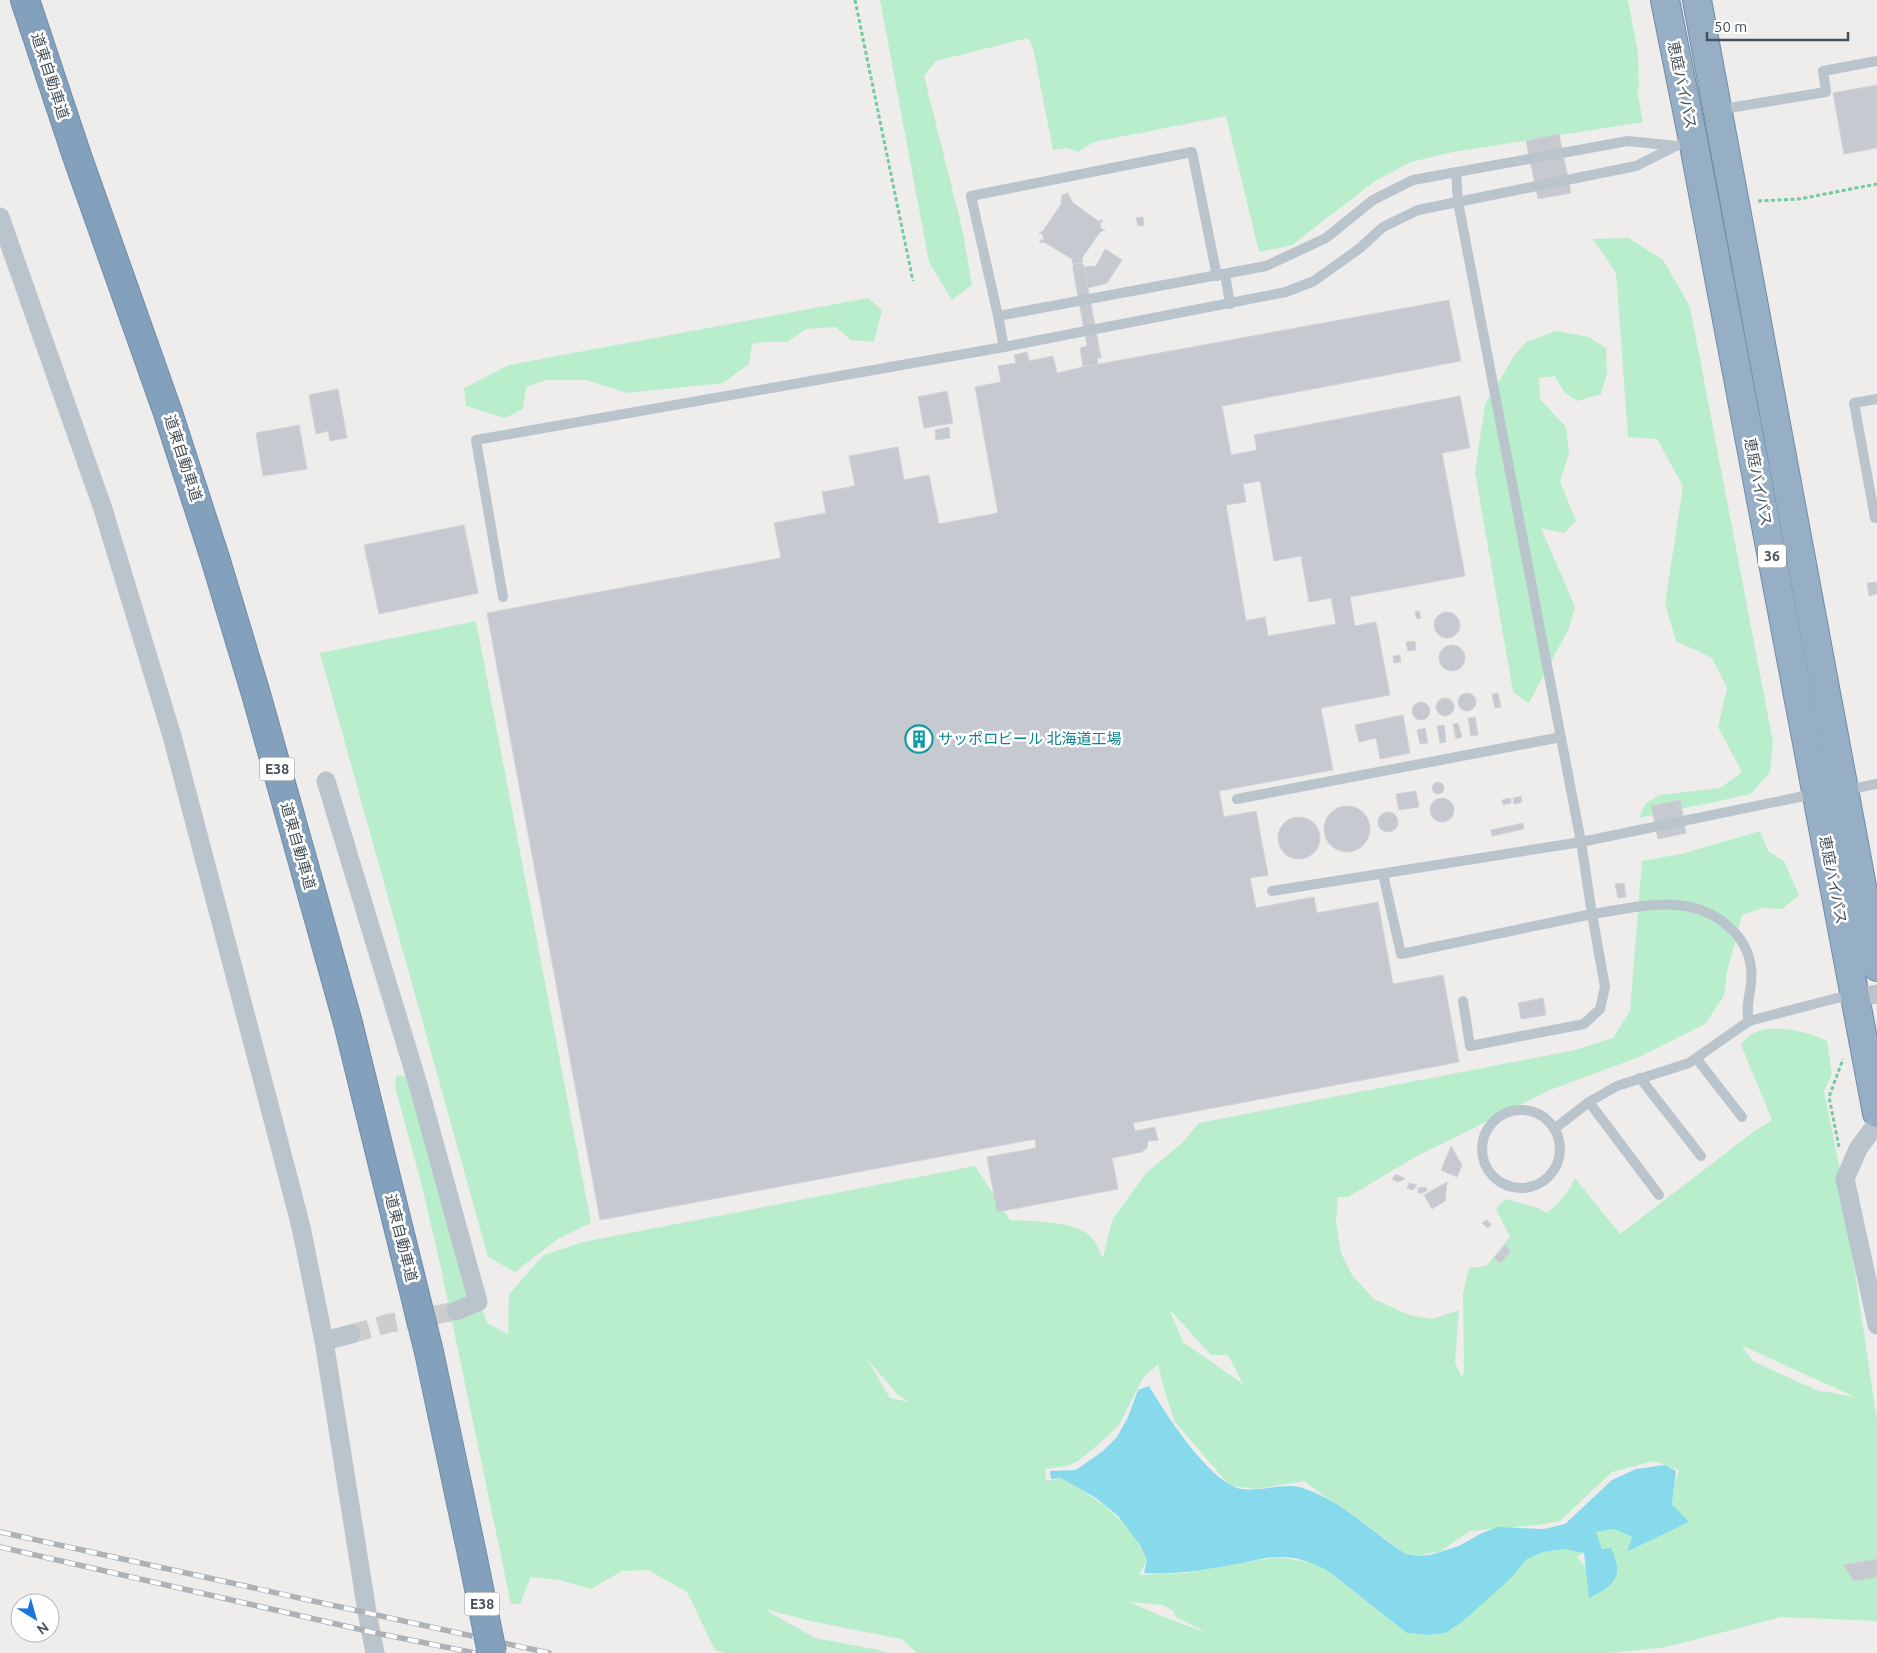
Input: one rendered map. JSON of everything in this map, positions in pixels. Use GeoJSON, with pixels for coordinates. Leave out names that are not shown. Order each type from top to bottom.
{"type":"FeatureCollection","features":[{"type":"Feature","properties":{"kind":"highway","name":"道東自動車道"},"geometry":{"type":"LineString","coordinates":[[25,0],[77,156],[168,413],[215,558],[256,694],[348,1023],[429,1352],[492,1653]]}},
{"type":"Feature","properties":{"kind":"highway","name":"恵庭バイパス"},"geometry":{"type":"LineString","coordinates":[[1664,0],[1684,143],[1831,792],[1877,967]]}},
{"type":"Feature","properties":{"kind":"highway","name":"恵庭バイパス"},"geometry":{"type":"LineString","coordinates":[[1697,0],[1734,202],[1866,996],[1877,1113]]}},
{"type":"Feature","properties":{"kind":"street"},"geometry":{"type":"LineString","coordinates":[[0,217],[103,509],[172,736],[301,1227],[324,1341],[375,1653]]}},
{"type":"Feature","properties":{"kind":"street"},"geometry":{"type":"LineString","coordinates":[[326,781],[419,1088],[478,1302],[456,1311]]}},
{"type":"Feature","properties":{"kind":"street"},"geometry":{"type":"LineString","coordinates":[[1877,1123],[1858,1150],[1845,1179],[1877,1325]]}},
{"type":"Feature","properties":{"kind":"street"},"geometry":{"type":"LineString","coordinates":[[324,1341],[351,1334]]}},
{"type":"Feature","properties":{"kind":"lane"},"geometry":{"type":"LineString","coordinates":[[1718,110],[1826,92],[1823,71],[1877,61]]}},
{"type":"Feature","properties":{"kind":"lane"},"geometry":{"type":"LineString","coordinates":[[998,316],[1266,266],[1326,238],[1373,200],[1413,180],[1628,141],[1684,143]]}},
{"type":"Feature","properties":{"kind":"lane"},"geometry":{"type":"LineString","coordinates":[[502,598],[476,440],[1004,348],[1286,292],[1314,281],[1360,248],[1383,227],[1418,210],[1636,166],[1684,143]]}},
{"type":"Feature","properties":{"kind":"lane"},"geometry":{"type":"LineString","coordinates":[[1004,348],[972,196],[1192,152],[1221,275],[1230,304]]}},
{"type":"Feature","properties":{"kind":"lane"},"geometry":{"type":"LineString","coordinates":[[1456,172],[1458,202],[1582,842],[1605,987],[1600,1009],[1584,1024],[1470,1046],[1463,1001]]}},
{"type":"Feature","properties":{"kind":"lane"},"geometry":{"type":"LineString","coordinates":[[1877,398],[1854,403],[1875,518],[1877,518]]}},
{"type":"Feature","properties":{"kind":"lane"},"geometry":{"type":"LineString","coordinates":[[1237,799],[1561,737]]}},
{"type":"Feature","properties":{"kind":"lane"},"geometry":{"type":"LineString","coordinates":[[1272,891],[1582,842],[1877,784]]}},
{"type":"Feature","properties":{"kind":"lane"},"geometry":{"type":"LineString","coordinates":[[1383,874],[1401,954],[1592,914],[1666,904],[1692,906],[1718,917],[1734,930],[1746,948],[1752,970],[1746,1011],[1749,1021]]}},
{"type":"Feature","properties":{"kind":"lane"},"geometry":{"type":"LineString","coordinates":[[1554,1129],[1589,1102],[1618,1086],[1689,1063],[1749,1021],[1836,998],[1866,996]]}},
{"type":"Feature","properties":{"kind":"lane"},"geometry":{"type":"LineString","coordinates":[[1696,1058],[1742,1117]]}},
{"type":"Feature","properties":{"kind":"lane"},"geometry":{"type":"LineString","coordinates":[[1640,1078],[1701,1156]]}},
{"type":"Feature","properties":{"kind":"lane"},"geometry":{"type":"LineString","coordinates":[[1589,1102],[1659,1195]]}},
{"type":"Feature","properties":{"kind":"lane"},"geometry":{"type":"LineString","coordinates":[[1520,1110],[1534,1112],[1545,1119],[1554,1129],[1559,1140],[1560,1152],[1556,1165],[1550,1175],[1540,1183],[1529,1187],[1510,1186],[1494,1177],[1486,1168],[1482,1155],[1482,1142],[1487,1129],[1496,1119],[1507,1112],[1520,1110]]}},
{"type":"Feature","properties":{"kind":"path"},"geometry":{"type":"LineString","coordinates":[[855,0],[913,281]]}},
{"type":"Feature","properties":{"kind":"path"},"geometry":{"type":"LineString","coordinates":[[1734,202],[1799,199],[1877,184]]}},
{"type":"Feature","properties":{"kind":"green space"},"geometry":{"type":"Polygon","coordinates":[[[880,0],[1628,0],[1638,53],[1639,89],[1637,90],[1643,122],[1453,152],[1411,162],[1375,181],[1292,245],[1259,252],[1226,116],[1094,142],[1078,152],[1067,148],[1053,150],[1033,48],[1028,38],[936,61],[924,76],[962,228],[972,285],[952,300],[929,262],[880,0]]]}},
{"type":"Feature","properties":{"kind":"green space"},"geometry":{"type":"Polygon","coordinates":[[[1629,238],[1663,260],[1690,307],[1773,742],[1770,772],[1751,794],[1639,818],[1645,804],[1659,795],[1720,788],[1742,772],[1718,727],[1727,688],[1712,658],[1676,641],[1665,604],[1683,486],[1657,439],[1628,437],[1616,273],[1593,239],[1629,238]]]}},
{"type":"Feature","properties":{"kind":"green space"},"geometry":{"type":"Polygon","coordinates":[[[868,298],[882,310],[874,342],[851,340],[836,327],[806,329],[787,342],[752,344],[749,364],[723,383],[628,393],[586,380],[546,380],[526,387],[523,409],[505,418],[466,406],[464,388],[509,365],[868,298]]]}},
{"type":"Feature","properties":{"kind":"green space"},"geometry":{"type":"Polygon","coordinates":[[[1556,331],[1589,337],[1606,348],[1607,373],[1601,394],[1577,401],[1564,392],[1555,376],[1539,378],[1540,399],[1566,427],[1569,454],[1560,481],[1576,521],[1564,533],[1541,528],[1575,607],[1569,628],[1529,703],[1513,692],[1475,472],[1485,404],[1514,356],[1526,342],[1556,331]]]}},
{"type":"Feature","properties":{"kind":"green space"},"geometry":{"type":"Polygon","coordinates":[[[476,621],[591,1223],[559,1238],[515,1272],[488,1257],[320,653],[476,621]]]}},
{"type":"Feature","properties":{"kind":"green space"},"geometry":{"type":"Polygon","coordinates":[[[1760,831],[1768,851],[1784,861],[1799,895],[1782,909],[1763,908],[1742,915],[1727,972],[1724,996],[1705,1024],[1639,1057],[1550,1090],[1417,1156],[1348,1197],[1338,1197],[1336,1222],[1341,1253],[1352,1275],[1374,1299],[1409,1315],[1432,1319],[1459,1310],[1455,1363],[1462,1377],[1464,1371],[1463,1294],[1469,1268],[1486,1266],[1510,1237],[1496,1209],[1505,1199],[1538,1208],[1547,1213],[1563,1197],[1575,1178],[1620,1234],[1752,1133],[1772,1120],[1741,1045],[1748,1037],[1758,1031],[1781,1029],[1806,1033],[1827,1041],[1832,1074],[1824,1091],[1839,1165],[1877,1421],[1877,1621],[1781,1617],[1667,1647],[1611,1653],[917,1653],[902,1639],[815,1622],[764,1609],[815,1638],[884,1651],[886,1653],[725,1653],[715,1650],[687,1592],[648,1570],[622,1571],[591,1589],[560,1580],[531,1577],[520,1604],[511,1604],[440,1264],[422,1186],[395,1087],[396,1075],[407,1077],[487,1323],[508,1334],[509,1294],[544,1255],[583,1242],[975,1166],[1010,1220],[1063,1224],[1082,1230],[1094,1240],[1103,1258],[1112,1220],[1146,1173],[1182,1143],[1199,1123],[1575,1050],[1613,1038],[1630,1011],[1642,861],[1681,854],[1760,831]],[[1169,1309],[1183,1342],[1243,1384],[1228,1355],[1211,1355],[1169,1309]],[[1741,1345],[1753,1361],[1816,1390],[1855,1397],[1741,1345]],[[867,1359],[890,1398],[909,1402],[898,1395],[867,1359]],[[1158,1364],[1143,1378],[1119,1425],[1078,1461],[1067,1466],[1045,1469],[1046,1481],[1061,1478],[1088,1494],[1121,1521],[1139,1545],[1147,1560],[1139,1575],[1186,1573],[1277,1557],[1314,1563],[1328,1571],[1407,1633],[1428,1635],[1445,1633],[1510,1579],[1527,1559],[1543,1552],[1564,1549],[1584,1553],[1577,1557],[1596,1579],[1602,1549],[1595,1532],[1614,1529],[1632,1537],[1628,1552],[1689,1522],[1672,1504],[1679,1470],[1654,1461],[1612,1472],[1560,1521],[1470,1531],[1441,1551],[1417,1556],[1406,1554],[1305,1481],[1257,1489],[1230,1486],[1175,1422],[1158,1364]],[[1130,1602],[1161,1616],[1207,1633],[1176,1617],[1173,1611],[1163,1605],[1130,1602]]]}},
{"type":"Feature","properties":{"kind":"water"},"geometry":{"type":"Polygon","coordinates":[[[1149,1386],[1177,1429],[1203,1462],[1230,1485],[1249,1490],[1289,1486],[1303,1488],[1344,1509],[1406,1554],[1417,1556],[1430,1555],[1459,1546],[1480,1534],[1498,1527],[1544,1529],[1565,1524],[1612,1480],[1636,1469],[1665,1465],[1676,1471],[1672,1504],[1689,1522],[1627,1552],[1632,1537],[1614,1529],[1596,1532],[1602,1549],[1611,1548],[1617,1566],[1617,1573],[1611,1585],[1589,1598],[1584,1553],[1564,1549],[1543,1552],[1527,1559],[1510,1579],[1462,1622],[1445,1633],[1428,1635],[1407,1633],[1328,1571],[1310,1562],[1297,1559],[1273,1557],[1194,1571],[1144,1573],[1147,1560],[1140,1545],[1118,1516],[1096,1498],[1061,1478],[1051,1479],[1050,1471],[1076,1470],[1103,1451],[1117,1437],[1128,1417],[1138,1390],[1149,1386]]]}},
{"type":"Feature","properties":{"kind":"building"},"geometry":{"type":"Polygon","coordinates":[[[1877,85],[1877,148],[1844,154],[1833,93],[1877,85]]]}},
{"type":"Feature","properties":{"kind":"building"},"geometry":{"type":"Polygon","coordinates":[[[1559,134],[1571,193],[1538,199],[1526,141],[1559,134]]]}},
{"type":"Feature","properties":{"kind":"building"},"geometry":{"type":"Polygon","coordinates":[[[1068,193],[1072,202],[1098,221],[1103,221],[1100,223],[1101,229],[1105,230],[1100,232],[1082,258],[1083,262],[1073,264],[1072,259],[1044,242],[1040,243],[1040,240],[1044,240],[1042,234],[1039,233],[1043,231],[1061,204],[1062,195],[1068,193]]]}},
{"type":"Feature","properties":{"kind":"building"},"geometry":{"type":"Polygon","coordinates":[[[1143,217],[1144,225],[1138,226],[1136,218],[1143,217]]]}},
{"type":"Feature","properties":{"kind":"building"},"geometry":{"type":"Polygon","coordinates":[[[1105,249],[1122,260],[1107,283],[1088,288],[1084,267],[1096,266],[1105,249]]]}},
{"type":"Feature","properties":{"kind":"building"},"geometry":{"type":"Polygon","coordinates":[[[1082,263],[1084,267],[1073,269],[1073,264],[1082,263]]]}},
{"type":"Feature","properties":{"kind":"building"},"geometry":{"type":"Polygon","coordinates":[[[1084,267],[1101,358],[1097,358],[1098,364],[1083,367],[1080,348],[1087,346],[1073,269],[1084,267]]]}},
{"type":"Feature","properties":{"kind":"building","name":"サッポロビール 北海道工場"},"geometry":{"type":"Polygon","coordinates":[[[1449,300],[1461,361],[1222,406],[1231,455],[1257,450],[1254,435],[1460,396],[1470,448],[1442,453],[1465,576],[1350,597],[1355,626],[1376,622],[1390,695],[1321,708],[1333,770],[1219,791],[1224,817],[1256,811],[1268,875],[1250,878],[1256,908],[1314,897],[1317,913],[1378,902],[1393,984],[1443,975],[1459,1062],[1133,1123],[1135,1131],[1155,1127],[1158,1140],[1148,1141],[1147,1148],[1142,1152],[1112,1158],[1118,1189],[997,1212],[987,1157],[1036,1148],[1035,1139],[600,1220],[487,613],[781,558],[774,523],[826,513],[822,492],[855,486],[849,456],[898,447],[904,480],[929,475],[939,524],[998,513],[975,387],[1001,382],[998,366],[1016,363],[1014,355],[1027,352],[1029,361],[1053,356],[1057,373],[1449,300]],[[1260,481],[1243,484],[1246,502],[1226,505],[1246,621],[1265,617],[1268,636],[1336,624],[1331,598],[1309,602],[1301,556],[1274,561],[1260,481]]]}},
{"type":"Feature","properties":{"kind":"building"},"geometry":{"type":"Polygon","coordinates":[[[338,389],[347,438],[330,441],[328,431],[316,434],[309,395],[338,389]]]}},
{"type":"Feature","properties":{"kind":"building"},"geometry":{"type":"Polygon","coordinates":[[[947,391],[953,423],[924,428],[918,397],[947,391]]]}},
{"type":"Feature","properties":{"kind":"building"},"geometry":{"type":"Polygon","coordinates":[[[299,425],[307,469],[263,476],[256,433],[299,425]]]}},
{"type":"Feature","properties":{"kind":"building"},"geometry":{"type":"Polygon","coordinates":[[[949,427],[950,438],[936,440],[935,430],[949,427]]]}},
{"type":"Feature","properties":{"kind":"building"},"geometry":{"type":"Polygon","coordinates":[[[464,525],[478,593],[379,614],[364,545],[464,525]]]}},
{"type":"Feature","properties":{"kind":"building"},"geometry":{"type":"Polygon","coordinates":[[[1877,582],[1877,594],[1869,596],[1867,583],[1877,582]]]}},
{"type":"Feature","properties":{"kind":"building"},"geometry":{"type":"Polygon","coordinates":[[[1419,611],[1421,618],[1417,619],[1415,612],[1419,611]]]}},
{"type":"Feature","properties":{"kind":"building"},"geometry":{"type":"Polygon","coordinates":[[[1447,612],[1456,616],[1460,625],[1456,634],[1447,638],[1438,634],[1434,625],[1438,616],[1447,612]]]}},
{"type":"Feature","properties":{"kind":"building"},"geometry":{"type":"Polygon","coordinates":[[[1415,641],[1416,650],[1408,651],[1406,642],[1415,641]]]}},
{"type":"Feature","properties":{"kind":"building"},"geometry":{"type":"Polygon","coordinates":[[[1452,645],[1461,649],[1465,658],[1461,667],[1452,671],[1443,667],[1439,658],[1443,649],[1452,645]]]}},
{"type":"Feature","properties":{"kind":"building"},"geometry":{"type":"Polygon","coordinates":[[[1400,655],[1401,662],[1394,663],[1393,656],[1400,655]]]}},
{"type":"Feature","properties":{"kind":"building"},"geometry":{"type":"Polygon","coordinates":[[[1467,693],[1473,696],[1476,702],[1473,708],[1467,711],[1461,708],[1458,702],[1461,696],[1467,693]]]}},
{"type":"Feature","properties":{"kind":"building"},"geometry":{"type":"Polygon","coordinates":[[[1498,693],[1501,707],[1495,708],[1492,694],[1498,693]]]}},
{"type":"Feature","properties":{"kind":"building"},"geometry":{"type":"Polygon","coordinates":[[[1445,698],[1451,701],[1454,707],[1451,713],[1445,716],[1439,713],[1436,707],[1439,701],[1445,698]]]}},
{"type":"Feature","properties":{"kind":"building"},"geometry":{"type":"Polygon","coordinates":[[[1421,702],[1427,705],[1430,711],[1427,717],[1421,720],[1415,717],[1412,711],[1415,705],[1421,702]]]}},
{"type":"Feature","properties":{"kind":"building"},"geometry":{"type":"Polygon","coordinates":[[[1403,715],[1410,753],[1380,759],[1376,738],[1359,742],[1355,725],[1403,715]]]}},
{"type":"Feature","properties":{"kind":"building"},"geometry":{"type":"Polygon","coordinates":[[[1475,717],[1478,735],[1471,736],[1468,718],[1475,717]]]}},
{"type":"Feature","properties":{"kind":"building"},"geometry":{"type":"Polygon","coordinates":[[[1458,723],[1462,737],[1456,739],[1453,724],[1458,723]]]}},
{"type":"Feature","properties":{"kind":"building"},"geometry":{"type":"Polygon","coordinates":[[[1444,725],[1446,742],[1440,743],[1437,726],[1444,725]]]}},
{"type":"Feature","properties":{"kind":"building"},"geometry":{"type":"Polygon","coordinates":[[[1425,728],[1428,743],[1420,744],[1417,730],[1425,728]]]}},
{"type":"Feature","properties":{"kind":"building"},"geometry":{"type":"Polygon","coordinates":[[[1436,782],[1440,782],[1444,788],[1440,794],[1436,794],[1432,790],[1432,786],[1436,782]]]}},
{"type":"Feature","properties":{"kind":"building"},"geometry":{"type":"Polygon","coordinates":[[[1416,791],[1419,807],[1399,810],[1396,794],[1416,791]]]}},
{"type":"Feature","properties":{"kind":"building"},"geometry":{"type":"Polygon","coordinates":[[[1521,796],[1522,802],[1514,804],[1513,798],[1521,796]]]}},
{"type":"Feature","properties":{"kind":"building"},"geometry":{"type":"Polygon","coordinates":[[[1442,798],[1447,799],[1453,805],[1453,815],[1447,821],[1442,822],[1437,821],[1431,815],[1430,810],[1431,805],[1437,799],[1442,798]]]}},
{"type":"Feature","properties":{"kind":"building"},"geometry":{"type":"Polygon","coordinates":[[[1511,798],[1511,803],[1503,805],[1502,800],[1511,798]]]}},
{"type":"Feature","properties":{"kind":"building"},"geometry":{"type":"Polygon","coordinates":[[[1680,800],[1686,833],[1658,839],[1651,806],[1680,800]]]}},
{"type":"Feature","properties":{"kind":"building"},"geometry":{"type":"Polygon","coordinates":[[[1347,806],[1360,810],[1366,816],[1370,829],[1366,842],[1360,848],[1347,852],[1334,848],[1328,842],[1324,829],[1328,816],[1334,810],[1347,806]]]}},
{"type":"Feature","properties":{"kind":"building"},"geometry":{"type":"Polygon","coordinates":[[[1384,812],[1392,812],[1398,818],[1398,826],[1392,832],[1384,832],[1378,826],[1378,818],[1384,812]]]}},
{"type":"Feature","properties":{"kind":"building"},"geometry":{"type":"Polygon","coordinates":[[[1303,817],[1311,820],[1317,826],[1320,838],[1317,850],[1311,856],[1295,859],[1287,856],[1281,850],[1278,834],[1281,826],[1287,820],[1303,817]]]}},
{"type":"Feature","properties":{"kind":"building"},"geometry":{"type":"Polygon","coordinates":[[[1523,823],[1524,829],[1492,836],[1491,830],[1523,823]]]}},
{"type":"Feature","properties":{"kind":"building"},"geometry":{"type":"Polygon","coordinates":[[[1624,883],[1626,897],[1618,898],[1615,884],[1624,883]]]}},
{"type":"Feature","properties":{"kind":"building"},"geometry":{"type":"Polygon","coordinates":[[[1543,998],[1546,1015],[1521,1019],[1518,1003],[1543,998]]]}},
{"type":"Feature","properties":{"kind":"building"},"geometry":{"type":"Polygon","coordinates":[[[1451,1146],[1462,1165],[1457,1177],[1441,1170],[1451,1146]]]}},
{"type":"Feature","properties":{"kind":"building"},"geometry":{"type":"Polygon","coordinates":[[[1396,1174],[1405,1179],[1398,1182],[1392,1179],[1396,1174]]]}},
{"type":"Feature","properties":{"kind":"building"},"geometry":{"type":"Polygon","coordinates":[[[1447,1182],[1445,1201],[1432,1209],[1424,1195],[1447,1182]]]}},
{"type":"Feature","properties":{"kind":"building"},"geometry":{"type":"Polygon","coordinates":[[[1409,1183],[1417,1185],[1413,1190],[1407,1188],[1409,1183]]]}},
{"type":"Feature","properties":{"kind":"building"},"geometry":{"type":"Polygon","coordinates":[[[1425,1187],[1428,1190],[1418,1193],[1418,1188],[1425,1187]]]}},
{"type":"Feature","properties":{"kind":"building"},"geometry":{"type":"Polygon","coordinates":[[[1486,1220],[1491,1224],[1488,1228],[1482,1223],[1486,1220]]]}},
{"type":"Feature","properties":{"kind":"building"},"geometry":{"type":"Polygon","coordinates":[[[1505,1245],[1511,1251],[1506,1257],[1500,1251],[1505,1245]]]}},
{"type":"Feature","properties":{"kind":"building"},"geometry":{"type":"Polygon","coordinates":[[[1500,1251],[1506,1257],[1500,1263],[1494,1258],[1500,1251]]]}},
{"type":"Feature","properties":{"kind":"building"},"geometry":{"type":"Polygon","coordinates":[[[1877,1559],[1877,1577],[1854,1581],[1843,1565],[1877,1559]]]}},
{"type":"Feature","properties":{"kind":"tunnel"},"geometry":{"type":"LineString","coordinates":[[351,1334],[390,1323],[456,1311]]}},
{"type":"Feature","properties":{"kind":"railway"},"geometry":{"type":"LineString","coordinates":[[0,1532],[549,1653]]}},
{"type":"Feature","properties":{"kind":"railway"},"geometry":{"type":"LineString","coordinates":[[0,1547],[371,1632],[475,1653]]}},
{"type":"Feature","properties":{"kind":"place","name":"サッポロビール 北海道工場"},"geometry":{"type":"Point","coordinates":[919,739]}}]}
